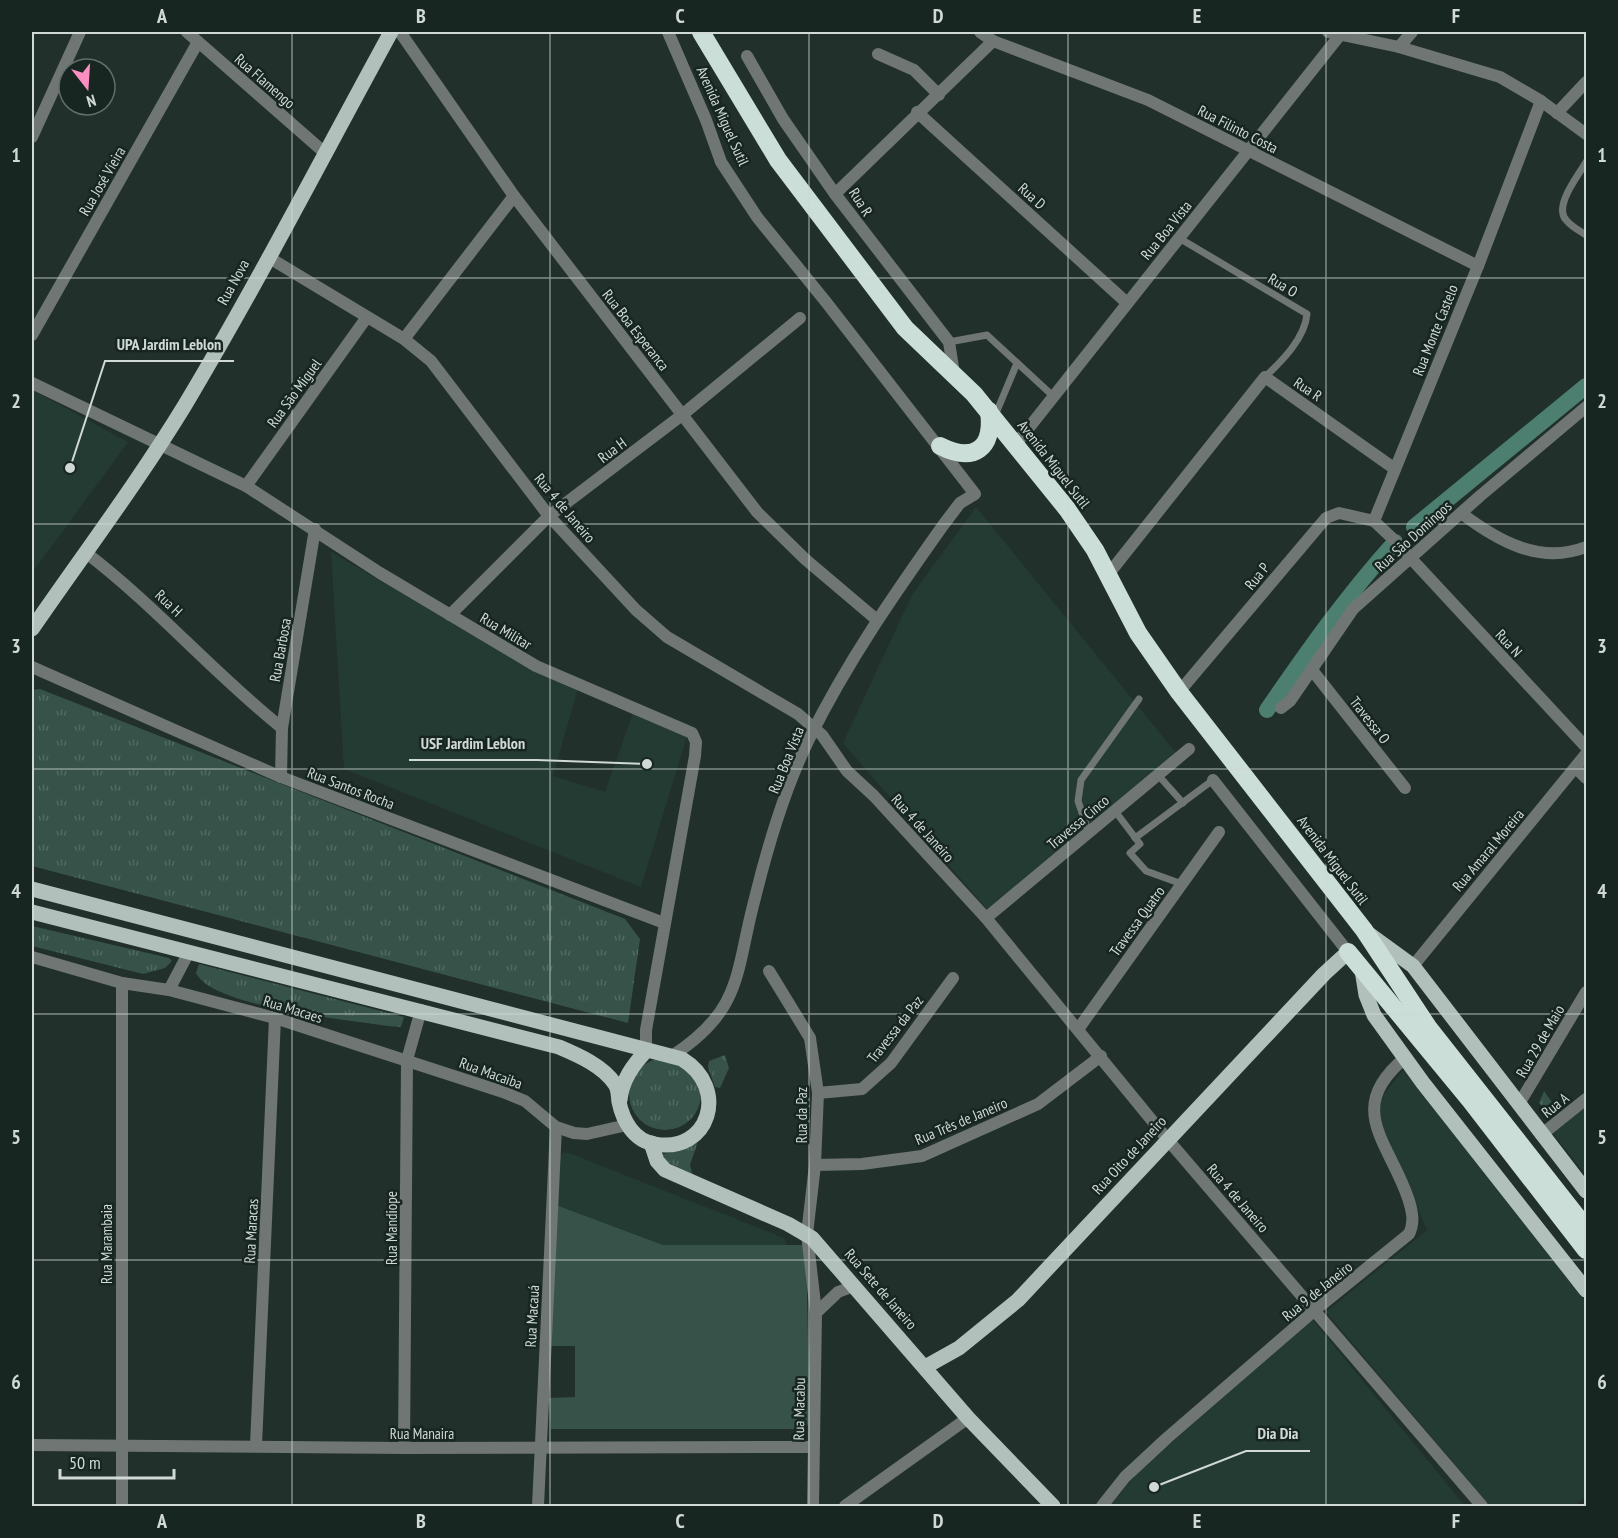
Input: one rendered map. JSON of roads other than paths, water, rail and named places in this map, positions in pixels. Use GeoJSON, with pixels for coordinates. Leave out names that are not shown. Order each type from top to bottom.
{"type":"FeatureCollection","features":[{"type":"Feature","properties":{"kind":"highway","name":"Avenida Miguel Sutil"},"geometry":{"type":"LineString","coordinates":[[701,32],[784,169],[905,328],[992,415],[1090,540],[1138,633],[1179,692],[1364,930],[1428,1027],[1587,1228]]}},
{"type":"Feature","properties":{"kind":"highway"},"geometry":{"type":"LineString","coordinates":[[940,446],[958,454],[977,451],[985,444],[992,415]]}},
{"type":"Feature","properties":{"kind":"highway"},"geometry":{"type":"LineString","coordinates":[[1348,952],[1462,1091],[1587,1250]]}},
{"type":"Feature","properties":{"kind":"main road","name":"Rua Nova"},"geometry":{"type":"LineString","coordinates":[[32,629],[160,444],[268,257],[391,32]]}},
{"type":"Feature","properties":{"kind":"main road"},"geometry":{"type":"LineString","coordinates":[[32,889],[672,1056],[695,1066],[704,1078],[709,1092],[710,1106],[697,1132],[685,1141],[671,1145],[651,1143],[637,1136],[627,1125],[615,1085],[606,1073],[571,1052],[421,1010],[32,912]]}},
{"type":"Feature","properties":{"kind":"main road","name":"Avenida Miguel Sutil"},"geometry":{"type":"LineString","coordinates":[[1364,930],[1413,966],[1541,1135],[1587,1191]]}},
{"type":"Feature","properties":{"kind":"main road","name":"Rua Oito de Janeiro"},"geometry":{"type":"LineString","coordinates":[[925,1367],[959,1348],[1018,1300],[1324,974],[1348,952]]}},
{"type":"Feature","properties":{"kind":"main road"},"geometry":{"type":"LineString","coordinates":[[1362,970],[1366,995],[1374,1015],[1405,1058],[1587,1290]]}},
{"type":"Feature","properties":{"kind":"main road"},"geometry":{"type":"LineString","coordinates":[[620,1102],[621,1088],[628,1074],[646,1051]]}},
{"type":"Feature","properties":{"kind":"main road","name":"Rua Sete de Janeiro"},"geometry":{"type":"LineString","coordinates":[[651,1143],[657,1161],[665,1170],[807,1234],[968,1418],[1053,1506]]}},
{"type":"Feature","properties":{"kind":"street"},"geometry":{"type":"LineString","coordinates":[[32,137],[80,32]]}},
{"type":"Feature","properties":{"kind":"street","name":"Rua Flamengo"},"geometry":{"type":"LineString","coordinates":[[187,32],[324,153]]}},
{"type":"Feature","properties":{"kind":"street","name":"Rua Boa Esperanca"},"geometry":{"type":"LineString","coordinates":[[400,32],[514,196],[757,512],[805,559],[877,620]]}},
{"type":"Feature","properties":{"kind":"street","name":"Avenida Miguel Sutil"},"geometry":{"type":"LineString","coordinates":[[668,32],[706,120],[721,162],[757,217],[940,446],[975,494]]}},
{"type":"Feature","properties":{"kind":"street","name":"Rua Filinto Costa"},"geometry":{"type":"LineString","coordinates":[[980,32],[993,40],[1148,100],[1478,266]]}},
{"type":"Feature","properties":{"kind":"street"},"geometry":{"type":"LineString","coordinates":[[1399,46],[1412,32]]}},
{"type":"Feature","properties":{"kind":"street"},"geometry":{"type":"LineString","coordinates":[[1334,33],[1399,46],[1500,77],[1541,101],[1587,134]]}},
{"type":"Feature","properties":{"kind":"street","name":"Rua Boa Vista"},"geometry":{"type":"LineString","coordinates":[[1016,444],[1249,152],[1334,33]]}},
{"type":"Feature","properties":{"kind":"street","name":"Rua R"},"geometry":{"type":"LineString","coordinates":[[955,378],[949,342],[835,194],[917,112],[939,96],[993,40]]}},
{"type":"Feature","properties":{"kind":"street","name":"Rua José Vieira"},"geometry":{"type":"LineString","coordinates":[[32,335],[198,42]]}},
{"type":"Feature","properties":{"kind":"street"},"geometry":{"type":"LineString","coordinates":[[878,54],[914,70],[939,96]]}},
{"type":"Feature","properties":{"kind":"street"},"geometry":{"type":"LineString","coordinates":[[747,56],[783,119],[835,194]]}},
{"type":"Feature","properties":{"kind":"street"},"geometry":{"type":"LineString","coordinates":[[1557,113],[1587,82]]}},
{"type":"Feature","properties":{"kind":"street","name":"Rua Monte Castelo"},"geometry":{"type":"LineString","coordinates":[[1374,521],[1478,266],[1541,101]]}},
{"type":"Feature","properties":{"kind":"street","name":"Rua D"},"geometry":{"type":"LineString","coordinates":[[917,112],[1127,303]]}},
{"type":"Feature","properties":{"kind":"street"},"geometry":{"type":"LineString","coordinates":[[404,339],[514,196]]}},
{"type":"Feature","properties":{"kind":"street","name":"Rua 4 de Janeiro"},"geometry":{"type":"LineString","coordinates":[[268,257],[404,339],[431,361],[549,516],[636,610],[667,637],[798,714],[815,728],[847,771],[874,796],[986,918],[1079,1028],[1168,1140],[1482,1506]]}},
{"type":"Feature","properties":{"kind":"street","name":"Rua São Miguel"},"geometry":{"type":"LineString","coordinates":[[246,486],[367,317]]}},
{"type":"Feature","properties":{"kind":"street","name":"Rua H"},"geometry":{"type":"LineString","coordinates":[[450,615],[549,516],[682,415],[800,318]]}},
{"type":"Feature","properties":{"kind":"street"},"geometry":{"type":"LineString","coordinates":[[1107,576],[1265,377]]}},
{"type":"Feature","properties":{"kind":"street","name":"Rua R"},"geometry":{"type":"LineString","coordinates":[[1265,377],[1395,469]]}},
{"type":"Feature","properties":{"kind":"street","name":"Rua Militar"},"geometry":{"type":"LineString","coordinates":[[32,383],[246,486],[380,573],[536,666],[687,729],[693,735],[695,756],[646,1030],[646,1051]]}},
{"type":"Feature","properties":{"kind":"street","name":"Rua São Domingos"},"geometry":{"type":"LineString","coordinates":[[1281,708],[1290,701],[1353,609],[1461,513],[1587,407]]}},
{"type":"Feature","properties":{"kind":"street","name":"Rua Boa Vista"},"geometry":{"type":"LineString","coordinates":[[672,1056],[692,1043],[711,1024],[734,989],[754,900],[774,834],[815,728],[856,651],[953,512],[960,503],[975,494]]}},
{"type":"Feature","properties":{"kind":"street","name":"Rua P"},"geometry":{"type":"LineString","coordinates":[[1179,692],[1326,518],[1339,513],[1374,521]]}},
{"type":"Feature","properties":{"kind":"street"},"geometry":{"type":"LineString","coordinates":[[1461,513],[1476,525],[1521,548],[1558,555],[1587,547]]}},
{"type":"Feature","properties":{"kind":"street"},"geometry":{"type":"LineString","coordinates":[[1374,521],[1410,558]]}},
{"type":"Feature","properties":{"kind":"street","name":"Rua Barbosa"},"geometry":{"type":"LineString","coordinates":[[282,777],[282,728],[315,529]]}},
{"type":"Feature","properties":{"kind":"street","name":"Rua H"},"geometry":{"type":"LineString","coordinates":[[85,552],[127,584],[230,685],[282,728]]}},
{"type":"Feature","properties":{"kind":"street","name":"Rua N"},"geometry":{"type":"LineString","coordinates":[[1410,558],[1587,747]]}},
{"type":"Feature","properties":{"kind":"street","name":"Rua Santos Rocha"},"geometry":{"type":"LineString","coordinates":[[32,668],[282,777],[664,923]]}},
{"type":"Feature","properties":{"kind":"street","name":"Travessa O"},"geometry":{"type":"LineString","coordinates":[[1312,670],[1405,788]]}},
{"type":"Feature","properties":{"kind":"street","name":"Travessa Cinco"},"geometry":{"type":"LineString","coordinates":[[986,918],[1189,749]]}},
{"type":"Feature","properties":{"kind":"street","name":"Rua Amaral Moreira"},"geometry":{"type":"LineString","coordinates":[[1413,966],[1587,754]]}},
{"type":"Feature","properties":{"kind":"street"},"geometry":{"type":"LineString","coordinates":[[1576,768],[1587,778]]}},
{"type":"Feature","properties":{"kind":"street"},"geometry":{"type":"LineString","coordinates":[[1213,780],[1348,952]]}},
{"type":"Feature","properties":{"kind":"street","name":"Travessa Quatro"},"geometry":{"type":"LineString","coordinates":[[1079,1028],[1219,832]]}},
{"type":"Feature","properties":{"kind":"street"},"geometry":{"type":"LineString","coordinates":[[169,990],[189,952]]}},
{"type":"Feature","properties":{"kind":"street","name":"Rua Macaes"},"geometry":{"type":"LineString","coordinates":[[32,957],[122,983],[169,990],[275,1018],[407,1060]]}},
{"type":"Feature","properties":{"kind":"street","name":"Rua da Paz"},"geometry":{"type":"LineString","coordinates":[[769,971],[810,1038],[818,1093],[815,1165],[807,1234]]}},
{"type":"Feature","properties":{"kind":"street","name":"Travessa da Paz"},"geometry":{"type":"LineString","coordinates":[[818,1093],[862,1089],[891,1063],[953,978]]}},
{"type":"Feature","properties":{"kind":"street","name":"Rua Marambaia"},"geometry":{"type":"LineString","coordinates":[[122,983],[120,1446],[122,1506]]}},
{"type":"Feature","properties":{"kind":"street","name":"Rua 29 de Maio"},"geometry":{"type":"LineString","coordinates":[[1519,1104],[1587,992]]}},
{"type":"Feature","properties":{"kind":"street","name":"Rua Mandiope"},"geometry":{"type":"LineString","coordinates":[[404,1448],[407,1060],[421,1010]]}},
{"type":"Feature","properties":{"kind":"street","name":"Rua Maracas"},"geometry":{"type":"LineString","coordinates":[[256,1445],[275,1018]]}},
{"type":"Feature","properties":{"kind":"street","name":"Rua Três de Janeiro"},"geometry":{"type":"LineString","coordinates":[[815,1165],[862,1164],[922,1156],[1038,1104],[1101,1056]]}},
{"type":"Feature","properties":{"kind":"street","name":"Rua 9 de Janeiro"},"geometry":{"type":"LineString","coordinates":[[1102,1506],[1125,1477],[1167,1438],[1315,1310],[1403,1240],[1412,1228],[1412,1212],[1404,1187],[1378,1133],[1372,1110],[1378,1088],[1405,1058]]}},
{"type":"Feature","properties":{"kind":"street","name":"Rua Macaiba"},"geometry":{"type":"LineString","coordinates":[[407,1060],[525,1101],[556,1127],[587,1134],[627,1125]]}},
{"type":"Feature","properties":{"kind":"street","name":"Rua A"},"geometry":{"type":"LineString","coordinates":[[1541,1135],[1587,1099]]}},
{"type":"Feature","properties":{"kind":"street","name":"Rua Macauá"},"geometry":{"type":"LineString","coordinates":[[538,1506],[556,1127]]}},
{"type":"Feature","properties":{"kind":"street","name":"Rua Macabu"},"geometry":{"type":"LineString","coordinates":[[807,1234],[816,1313],[813,1506]]}},
{"type":"Feature","properties":{"kind":"street"},"geometry":{"type":"LineString","coordinates":[[816,1313],[838,1292],[854,1286]]}},
{"type":"Feature","properties":{"kind":"street"},"geometry":{"type":"LineString","coordinates":[[845,1506],[968,1418]]}},
{"type":"Feature","properties":{"kind":"street","name":"Rua Manaira"},"geometry":{"type":"LineString","coordinates":[[32,1444],[404,1448],[813,1447]]}},
{"type":"Feature","properties":{"kind":"lane"},"geometry":{"type":"LineString","coordinates":[[1587,162],[1564,201],[1562,211],[1565,220],[1587,235]]}},
{"type":"Feature","properties":{"kind":"lane","name":"Rua O"},"geometry":{"type":"LineString","coordinates":[[1179,238],[1307,314],[1306,328],[1277,366],[1265,377]]}},
{"type":"Feature","properties":{"kind":"lane"},"geometry":{"type":"LineString","coordinates":[[949,342],[987,335],[1053,396]]}},
{"type":"Feature","properties":{"kind":"lane"},"geometry":{"type":"LineString","coordinates":[[992,415],[1017,363]]}},
{"type":"Feature","properties":{"kind":"lane"},"geometry":{"type":"LineString","coordinates":[[1089,833],[1078,801],[1081,780],[1139,699]]}},
{"type":"Feature","properties":{"kind":"lane"},"geometry":{"type":"LineString","coordinates":[[1158,775],[1183,803]]}},
{"type":"Feature","properties":{"kind":"lane"},"geometry":{"type":"LineString","coordinates":[[1135,838],[1213,780]]}},
{"type":"Feature","properties":{"kind":"lane"},"geometry":{"type":"LineString","coordinates":[[1115,811],[1140,844],[1130,853],[1146,871],[1182,884]]}},
{"type":"Feature","properties":{"kind":"waterway"},"geometry":{"type":"LineString","coordinates":[[1414,527],[1586,386]]}},
{"type":"Feature","properties":{"kind":"waterway"},"geometry":{"type":"LineString","coordinates":[[1267,710],[1312,645],[1395,542]]}},
{"type":"Feature","properties":{"kind":"place","name":"UPA Jardim Leblon"},"geometry":{"type":"Point","coordinates":[70,468]}},
{"type":"Feature","properties":{"kind":"place","name":"USF Jardim Leblon"},"geometry":{"type":"Point","coordinates":[647,764]}},
{"type":"Feature","properties":{"kind":"place","name":"Dia Dia"},"geometry":{"type":"Point","coordinates":[1154,1487]}}]}
